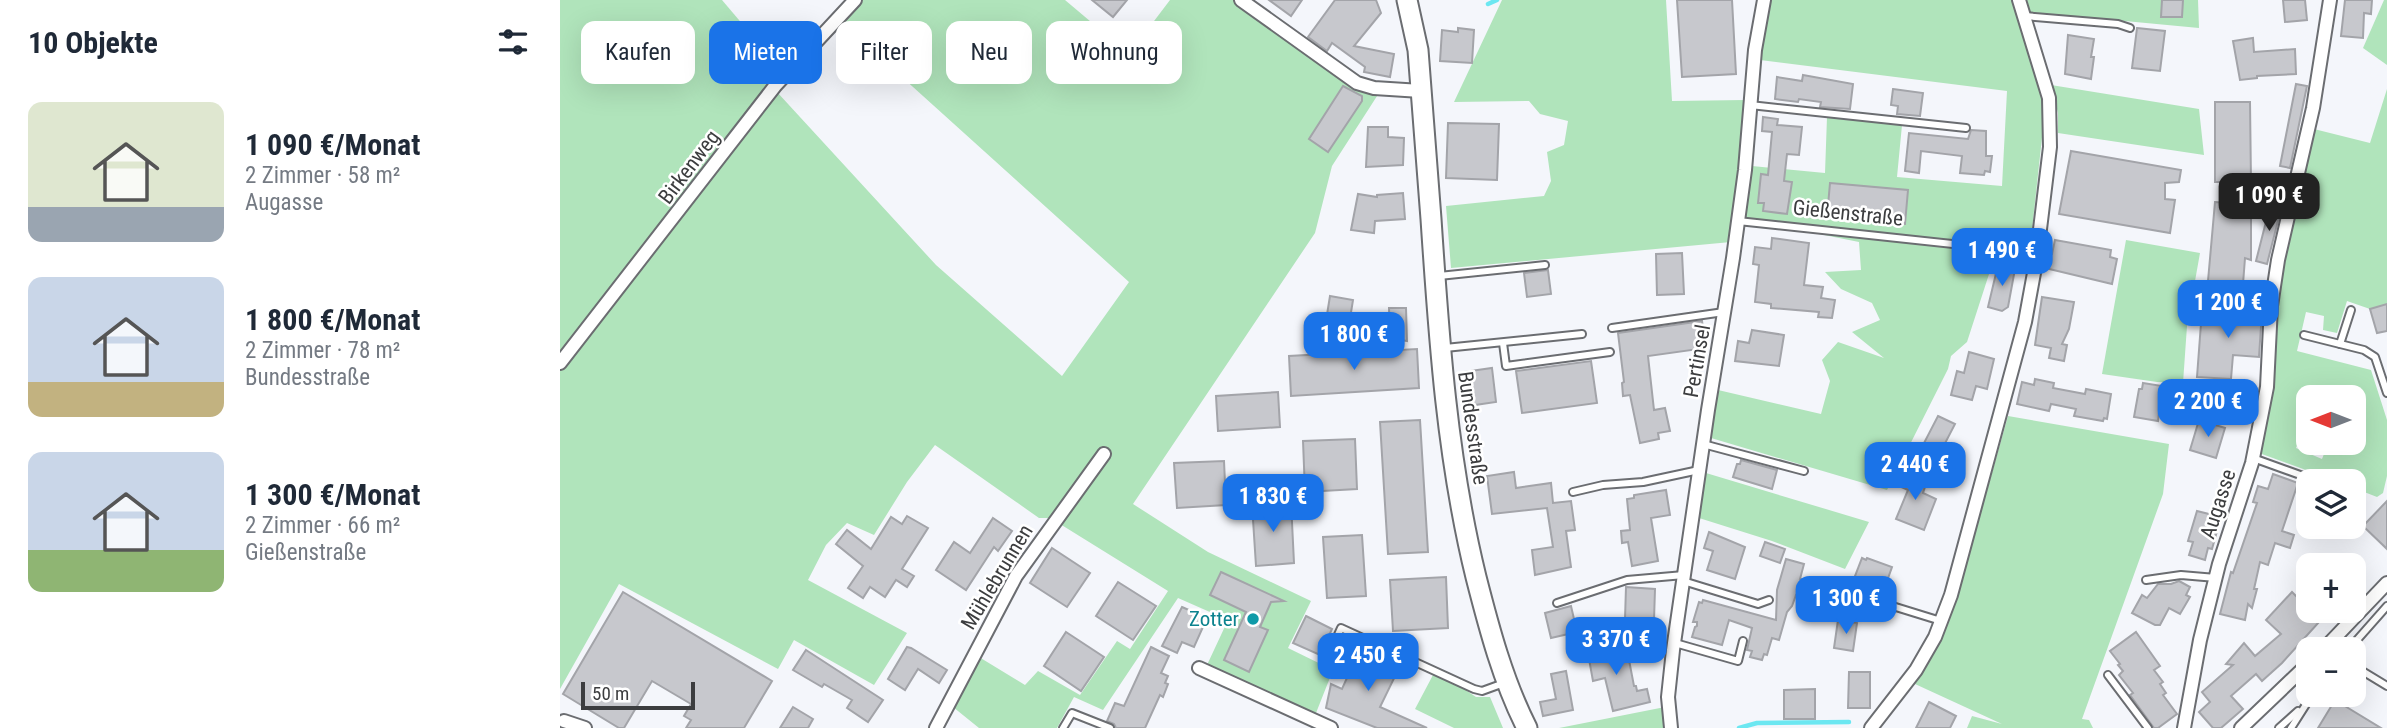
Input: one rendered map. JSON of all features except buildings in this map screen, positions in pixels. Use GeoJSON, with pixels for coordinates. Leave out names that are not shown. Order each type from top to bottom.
{"type":"FeatureCollection","features":[{"type":"Feature","properties":{"kind":"main road","name":"Bundesstraße"},"geometry":{"type":"LineString","coordinates":[[1407,0],[1418,50],[1440,348],[1452,460],[1466,537],[1485,613],[1527,728]]}},
{"type":"Feature","properties":{"kind":"street","name":"Birkenweg"},"geometry":{"type":"LineString","coordinates":[[560,363],[775,86],[855,0]]}},
{"type":"Feature","properties":{"kind":"street"},"geometry":{"type":"LineString","coordinates":[[1241,0],[1357,83],[1374,88],[1422,91]]}},
{"type":"Feature","properties":{"kind":"street","name":"Pertinsel"},"geometry":{"type":"LineString","coordinates":[[1671,728],[1668,697],[1674,643],[1738,221],[1755,50],[1764,0]]}},
{"type":"Feature","properties":{"kind":"street"},"geometry":{"type":"LineString","coordinates":[[1871,728],[1916,670],[1935,637],[1951,595],[2025,322],[2037,253],[2050,146],[2051,115],[2047,90],[2019,0]]}},
{"type":"Feature","properties":{"kind":"street","name":"Augasse"},"geometry":{"type":"LineString","coordinates":[[2184,728],[2200,640],[2253,458],[2267,387],[2271,306],[2277,260],[2313,108],[2330,0]]}},
{"type":"Feature","properties":{"kind":"street","name":"Mühlebrunnen"},"geometry":{"type":"LineString","coordinates":[[936,728],[1016,576],[1104,454]]}},
{"type":"Feature","properties":{"kind":"street"},"geometry":{"type":"LineString","coordinates":[[2335,637],[2387,583]]}},
{"type":"Feature","properties":{"kind":"street"},"geometry":{"type":"LineString","coordinates":[[1199,668],[1331,728]]}},
{"type":"Feature","properties":{"kind":"street"},"geometry":{"type":"LineString","coordinates":[[2241,728],[2296,675]]}},
{"type":"Feature","properties":{"kind":"street"},"geometry":{"type":"LineString","coordinates":[[564,721],[584,728]]}},
{"type":"Feature","properties":{"kind":"lane"},"geometry":{"type":"LineString","coordinates":[[2024,16],[2118,24],[2130,28]]}},
{"type":"Feature","properties":{"kind":"lane"},"geometry":{"type":"LineString","coordinates":[[1750,106],[1966,128]]}},
{"type":"Feature","properties":{"kind":"lane","name":"Gießenstraße"},"geometry":{"type":"LineString","coordinates":[[1738,221],[2037,253]]}},
{"type":"Feature","properties":{"kind":"lane"},"geometry":{"type":"LineString","coordinates":[[1435,276],[1545,265]]}},
{"type":"Feature","properties":{"kind":"lane"},"geometry":{"type":"LineString","coordinates":[[2340,344],[2351,310]]}},
{"type":"Feature","properties":{"kind":"lane"},"geometry":{"type":"LineString","coordinates":[[1612,328],[1724,312]]}},
{"type":"Feature","properties":{"kind":"lane"},"geometry":{"type":"LineString","coordinates":[[1440,348],[1582,334]]}},
{"type":"Feature","properties":{"kind":"lane"},"geometry":{"type":"LineString","coordinates":[[2304,335],[2364,350],[2375,357],[2387,393]]}},
{"type":"Feature","properties":{"kind":"lane"},"geometry":{"type":"LineString","coordinates":[[1503,343],[1506,366],[1610,352]]}},
{"type":"Feature","properties":{"kind":"lane"},"geometry":{"type":"LineString","coordinates":[[1703,444],[1715,445],[1804,471]]}},
{"type":"Feature","properties":{"kind":"lane"},"geometry":{"type":"LineString","coordinates":[[2253,458],[2296,473]]}},
{"type":"Feature","properties":{"kind":"lane"},"geometry":{"type":"LineString","coordinates":[[1573,492],[1700,470]]}},
{"type":"Feature","properties":{"kind":"lane"},"geometry":{"type":"LineString","coordinates":[[1557,603],[1618,582],[1673,575],[1758,604],[1769,600]]}},
{"type":"Feature","properties":{"kind":"lane"},"geometry":{"type":"LineString","coordinates":[[2146,580],[2181,575],[2216,578]]}},
{"type":"Feature","properties":{"kind":"lane"},"geometry":{"type":"LineString","coordinates":[[1873,600],[1941,621]]}},
{"type":"Feature","properties":{"kind":"lane"},"geometry":{"type":"LineString","coordinates":[[2360,637],[2387,606]]}},
{"type":"Feature","properties":{"kind":"lane"},"geometry":{"type":"LineString","coordinates":[[1332,648],[1341,628],[1474,689],[1482,691],[1508,681]]}},
{"type":"Feature","properties":{"kind":"lane"},"geometry":{"type":"LineString","coordinates":[[1674,643],[1738,661],[1743,641]]}},
{"type":"Feature","properties":{"kind":"lane"},"geometry":{"type":"LineString","coordinates":[[2366,673],[2387,686]]}},
{"type":"Feature","properties":{"kind":"lane"},"geometry":{"type":"LineString","coordinates":[[2108,675],[2148,728]]}},
{"type":"Feature","properties":{"kind":"lane"},"geometry":{"type":"LineString","coordinates":[[2279,728],[2302,707]]}},
{"type":"Feature","properties":{"kind":"lane"},"geometry":{"type":"LineString","coordinates":[[2291,728],[2303,707]]}},
{"type":"Feature","properties":{"kind":"lane"},"geometry":{"type":"LineString","coordinates":[[1063,728],[1072,713],[1110,728]]}},
{"type":"Feature","properties":{"kind":"green space"},"geometry":{"type":"Polygon","coordinates":[[[560,0],[722,0],[740,21],[709,21],[709,84],[774,84],[560,357],[560,0]]]}},
{"type":"Feature","properties":{"kind":"green space"},"geometry":{"type":"Polygon","coordinates":[[[860,0],[1065,0],[1090,21],[1046,21],[1046,84],[1182,84],[1182,21],[1154,21],[1170,0],[1234,0],[1359,88],[1379,93],[1332,166],[1315,233],[1133,504],[1208,552],[1311,601],[1288,648],[1333,670],[1316,713],[1207,665],[1228,620],[1178,598],[1103,710],[1074,697],[1057,728],[979,728],[953,707],[979,657],[1025,685],[1038,671],[1080,695],[1117,641],[1130,649],[1168,591],[1060,524],[1110,452],[1104,448],[1052,518],[1039,518],[935,445],[907,482],[874,535],[847,523],[826,545],[808,580],[907,633],[874,685],[794,640],[778,669],[619,584],[560,689],[560,370],[777,92],[936,265],[1062,376],[1129,282],[910,84],[932,84],[932,21],[842,21],[860,0]]]}},
{"type":"Feature","properties":{"kind":"green space"},"geometry":{"type":"Polygon","coordinates":[[[1502,0],[1666,0],[1672,101],[1745,100],[1731,242],[1451,268],[1446,206],[1544,196],[1551,181],[1547,152],[1564,145],[1568,121],[1540,114],[1529,101],[1454,102],[1502,0]]]}},
{"type":"Feature","properties":{"kind":"green space"},"geometry":{"type":"Polygon","coordinates":[[[1770,0],[2014,0],[2042,91],[2045,110],[2031,239],[2020,244],[1995,242],[1990,271],[1967,342],[1951,356],[1948,369],[1887,490],[1711,438],[1718,390],[1821,414],[1830,381],[1822,360],[1838,342],[1884,358],[1852,332],[1880,320],[1872,303],[1841,289],[1825,272],[1861,270],[1859,242],[1745,219],[1752,166],[1825,173],[1827,117],[1902,125],[1897,177],[2002,186],[2007,91],[1760,60],[1770,0]]]}},
{"type":"Feature","properties":{"kind":"green space"},"geometry":{"type":"Polygon","coordinates":[[[2027,0],[2198,0],[2199,28],[2029,12],[2027,0]]]}},
{"type":"Feature","properties":{"kind":"green space"},"geometry":{"type":"Polygon","coordinates":[[[2384,0],[2387,0],[2387,65],[2363,48],[2384,0]]]}},
{"type":"Feature","properties":{"kind":"green space"},"geometry":{"type":"Polygon","coordinates":[[[2051,85],[2199,109],[2204,155],[2058,133],[2058,113],[2051,85]]]}},
{"type":"Feature","properties":{"kind":"green space"},"geometry":{"type":"Polygon","coordinates":[[[2387,89],[2387,304],[2370,309],[2347,301],[2337,333],[2323,330],[2324,316],[2306,312],[2297,351],[2371,370],[2387,420],[2387,476],[2383,493],[2377,497],[2366,493],[2366,469],[2303,469],[2259,453],[2271,391],[2282,261],[2314,129],[2370,143],[2387,89]]]}},
{"type":"Feature","properties":{"kind":"green space"},"geometry":{"type":"Polygon","coordinates":[[[2126,240],[2200,253],[2187,326],[2183,383],[2102,374],[2126,240]]]}},
{"type":"Feature","properties":{"kind":"green space"},"geometry":{"type":"Polygon","coordinates":[[[2008,416],[2169,444],[2163,494],[2082,719],[2089,720],[2093,728],[1967,728],[1972,716],[2002,724],[1915,684],[1935,652],[1960,586],[2008,416]]]}},
{"type":"Feature","properties":{"kind":"green space"},"geometry":{"type":"Polygon","coordinates":[[[1706,473],[1869,522],[1845,569],[1772,541],[1699,518],[1706,473]]]}},
{"type":"Feature","properties":{"kind":"green space"},"geometry":{"type":"Polygon","coordinates":[[[1433,675],[1455,683],[1476,697],[1490,697],[1503,728],[1454,728],[1415,709],[1433,675]]]}},
{"type":"Feature","properties":{"kind":"green space"},"geometry":{"type":"Polygon","coordinates":[[[1665,707],[1665,728],[1559,728],[1665,707]]]}},
{"type":"Feature","properties":{"kind":"waterway"},"geometry":{"type":"LineString","coordinates":[[1488,4],[1497,0]]}},
{"type":"Feature","properties":{"kind":"waterway"},"geometry":{"type":"LineString","coordinates":[[1739,728],[1757,723],[1849,722]]}},
{"type":"Feature","properties":{"kind":"place","name":"Zotter"},"geometry":{"type":"Point","coordinates":[1253,619]}}]}
